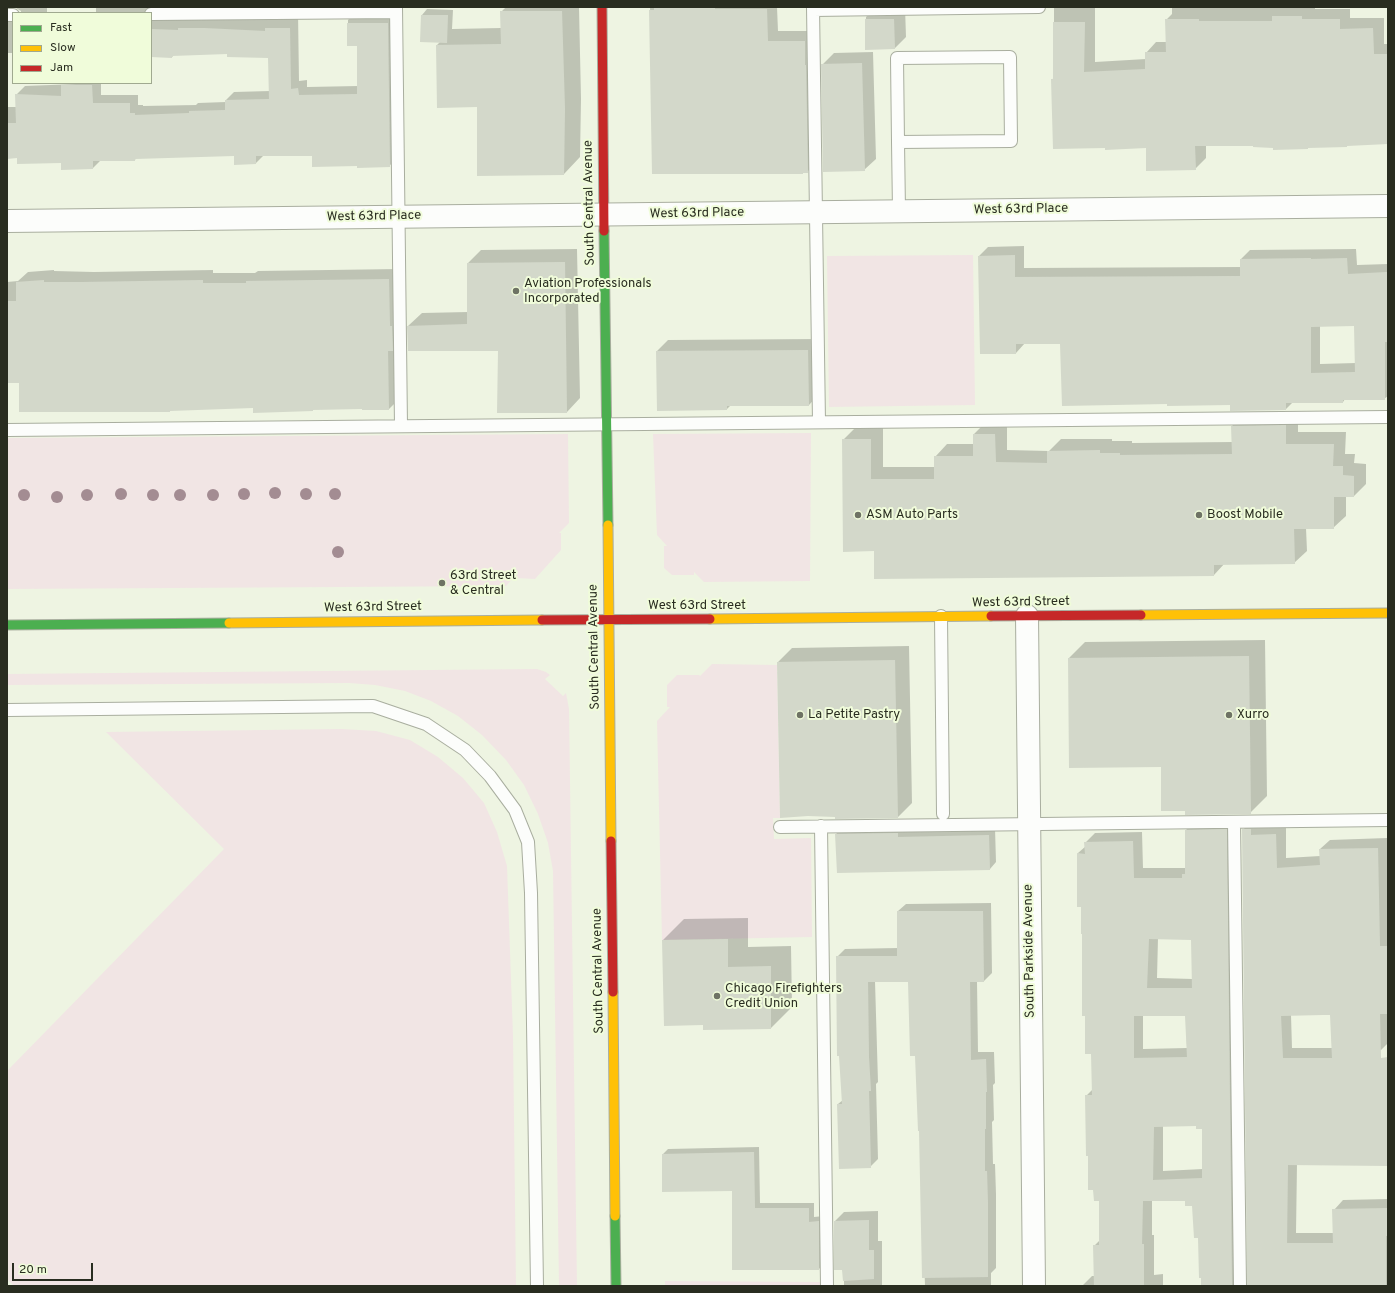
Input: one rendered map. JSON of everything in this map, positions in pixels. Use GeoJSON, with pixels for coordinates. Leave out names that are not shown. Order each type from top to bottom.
{"type":"FeatureCollection","features":[{"type":"Feature","properties":{"kind":"main road","name":"South Central Avenue"},"geometry":{"type":"LineString","coordinates":[[602,7],[616,1286]]}},
{"type":"Feature","properties":{"kind":"main road","name":"West 63rd Street"},"geometry":{"type":"LineString","coordinates":[[7,625],[1388,613]]}},
{"type":"Feature","properties":{"kind":"street","name":"West 63rd Place"},"geometry":{"type":"LineString","coordinates":[[7,221],[1388,206]]}},
{"type":"Feature","properties":{"kind":"street","name":"South Parkside Avenue"},"geometry":{"type":"LineString","coordinates":[[1027,616],[1034,1286]]}},
{"type":"Feature","properties":{"kind":"lane"},"geometry":{"type":"LineString","coordinates":[[819,422],[813,9],[1039,7]]}},
{"type":"Feature","properties":{"kind":"lane"},"geometry":{"type":"LineString","coordinates":[[152,14],[396,9],[400,217],[401,426]]}},
{"type":"Feature","properties":{"kind":"lane"},"geometry":{"type":"LineString","coordinates":[[898,142],[1011,141],[1010,57],[897,58],[898,142],[899,211]]}},
{"type":"Feature","properties":{"kind":"lane"},"geometry":{"type":"LineString","coordinates":[[7,430],[1388,416]]}},
{"type":"Feature","properties":{"kind":"lane"},"geometry":{"type":"LineString","coordinates":[[941,616],[943,814]]}},
{"type":"Feature","properties":{"kind":"lane"},"geometry":{"type":"LineString","coordinates":[[7,710],[373,706],[426,724],[465,750],[490,776],[515,810],[528,842],[531,893],[537,1286]]}},
{"type":"Feature","properties":{"kind":"lane"},"geometry":{"type":"LineString","coordinates":[[780,826],[1388,820]]}},
{"type":"Feature","properties":{"kind":"lane"},"geometry":{"type":"LineString","coordinates":[[1234,822],[1240,1286]]}},
{"type":"Feature","properties":{"kind":"lane"},"geometry":{"type":"LineString","coordinates":[[821,826],[827,1286]]}},
{"type":"Feature","properties":{"kind":"shaded area"},"geometry":{"type":"Polygon","coordinates":[[[973,255],[975,405],[829,407],[827,256],[973,255]]]}},
{"type":"Feature","properties":{"kind":"shaded area"},"geometry":{"type":"Polygon","coordinates":[[[811,433],[810,581],[704,582],[694,572],[694,575],[672,575],[664,568],[664,546],[667,546],[657,535],[653,434],[811,433]]]}},
{"type":"Feature","properties":{"kind":"shaded area"},"geometry":{"type":"Polygon","coordinates":[[[568,434],[569,523],[559,533],[561,533],[561,550],[535,579],[516,578],[515,576],[506,586],[7,589],[7,438],[568,434]]]}},
{"type":"Feature","properties":{"kind":"shaded area"},"geometry":{"type":"Polygon","coordinates":[[[712,664],[777,665],[780,818],[773,818],[774,839],[811,838],[812,937],[662,940],[657,721],[670,707],[667,707],[667,685],[677,675],[700,676],[712,664]]]}},
{"type":"Feature","properties":{"kind":"shaded area"},"geometry":{"type":"Polygon","coordinates":[[[537,669],[550,675],[545,679],[563,696],[566,693],[569,709],[577,1286],[559,1286],[553,871],[548,843],[538,814],[524,785],[506,760],[482,735],[458,716],[431,701],[405,691],[375,685],[349,683],[7,685],[7,674],[537,669]]]}},
{"type":"Feature","properties":{"kind":"shaded area"},"geometry":{"type":"Polygon","coordinates":[[[342,729],[376,731],[410,740],[438,757],[463,778],[484,803],[497,832],[507,866],[513,1036],[516,1286],[14,1286],[7,1279],[7,1071],[224,849],[106,732],[342,729]]]}},
{"type":"Feature","properties":{"kind":"shaded area"},"geometry":{"type":"Polygon","coordinates":[[[665,1281],[821,1282],[821,1286],[665,1286],[665,1281]]]}},
{"type":"Feature","properties":{"kind":"building"},"geometry":{"type":"Polygon","coordinates":[[[654,7],[767,9],[768,41],[805,41],[808,173],[652,174],[649,10],[654,10],[654,7]]]}},
{"type":"Feature","properties":{"kind":"building"},"geometry":{"type":"Polygon","coordinates":[[[500,11],[562,11],[565,109],[564,175],[477,176],[477,107],[437,108],[436,45],[501,44],[500,11]]]}},
{"type":"Feature","properties":{"kind":"building"},"geometry":{"type":"Polygon","coordinates":[[[421,15],[448,15],[447,43],[420,42],[421,15]]]}},
{"type":"Feature","properties":{"kind":"building"},"geometry":{"type":"Polygon","coordinates":[[[1272,16],[1302,16],[1302,19],[1340,19],[1340,29],[1373,28],[1374,54],[1388,54],[1388,144],[1273,150],[1273,148],[1253,146],[1195,146],[1196,170],[1146,171],[1146,148],[1105,150],[1105,148],[1053,149],[1051,79],[1053,79],[1053,22],[1085,22],[1084,72],[1145,69],[1145,52],[1166,52],[1165,19],[1199,19],[1199,21],[1272,21],[1272,16]]]}},
{"type":"Feature","properties":{"kind":"building"},"geometry":{"type":"Polygon","coordinates":[[[865,19],[894,19],[895,49],[865,50],[865,19]]]}},
{"type":"Feature","properties":{"kind":"building"},"geometry":{"type":"Polygon","coordinates":[[[347,23],[388,23],[390,167],[312,167],[312,156],[256,156],[256,164],[234,165],[234,156],[135,159],[135,161],[93,161],[93,169],[61,170],[61,163],[17,164],[17,158],[7,159],[7,123],[16,123],[15,94],[61,96],[61,85],[92,85],[93,103],[130,103],[130,113],[135,113],[135,115],[225,110],[225,100],[269,99],[268,58],[227,57],[227,54],[172,56],[172,58],[152,57],[152,29],[178,30],[178,28],[204,28],[265,31],[265,28],[290,28],[291,89],[298,88],[299,95],[357,94],[357,46],[347,46],[347,23]]]}},
{"type":"Feature","properties":{"kind":"building"},"geometry":{"type":"Polygon","coordinates":[[[862,63],[865,171],[823,172],[821,64],[862,63]]]}},
{"type":"Feature","properties":{"kind":"building"},"geometry":{"type":"Polygon","coordinates":[[[1015,255],[1015,277],[1240,276],[1240,259],[1311,258],[1347,258],[1348,274],[1387,272],[1388,342],[1385,342],[1385,400],[1343,400],[1343,403],[1286,403],[1286,410],[1230,411],[1230,405],[1167,406],[1167,404],[1062,406],[1060,344],[1016,344],[1016,354],[980,354],[978,256],[1015,255]],[[1354,326],[1311,327],[1311,373],[1355,372],[1354,326]]]}},
{"type":"Feature","properties":{"kind":"building"},"geometry":{"type":"Polygon","coordinates":[[[565,262],[567,413],[497,413],[498,351],[408,351],[407,326],[467,324],[467,263],[565,262]]]}},
{"type":"Feature","properties":{"kind":"building"},"geometry":{"type":"Polygon","coordinates":[[[389,279],[390,326],[392,326],[393,351],[388,351],[389,410],[313,410],[253,413],[253,408],[170,412],[19,412],[19,383],[7,383],[7,301],[16,301],[16,282],[44,280],[44,282],[83,282],[203,280],[203,283],[246,283],[246,281],[389,279]]]}},
{"type":"Feature","properties":{"kind":"building"},"geometry":{"type":"Polygon","coordinates":[[[808,350],[809,406],[727,406],[727,410],[657,411],[656,351],[808,350]]]}},
{"type":"Feature","properties":{"kind":"building"},"geometry":{"type":"Polygon","coordinates":[[[1286,425],[1286,444],[1334,444],[1333,466],[1343,466],[1343,475],[1354,476],[1354,497],[1334,497],[1334,529],[1294,529],[1295,564],[1214,565],[1214,576],[874,579],[874,551],[843,552],[842,439],[871,439],[871,479],[934,479],[934,456],[973,456],[973,434],[995,434],[996,462],[1047,463],[1047,451],[1100,450],[1100,453],[1120,453],[1120,455],[1232,454],[1231,426],[1286,425]]]}},
{"type":"Feature","properties":{"kind":"building"},"geometry":{"type":"Polygon","coordinates":[[[1249,656],[1251,814],[1185,815],[1185,811],[1161,811],[1161,767],[1069,768],[1068,658],[1249,656]]]}},
{"type":"Feature","properties":{"kind":"building"},"geometry":{"type":"Polygon","coordinates":[[[895,660],[898,818],[835,819],[835,817],[808,816],[780,818],[777,662],[895,660]]]}},
{"type":"Feature","properties":{"kind":"building"},"geometry":{"type":"Polygon","coordinates":[[[1227,829],[1232,1286],[1201,1286],[1201,1278],[1199,1278],[1198,1238],[1194,1238],[1192,1206],[1185,1206],[1185,1201],[1143,1201],[1142,1244],[1144,1244],[1144,1286],[1094,1286],[1093,1245],[1099,1245],[1099,1201],[1094,1201],[1093,1190],[1088,1190],[1085,1095],[1092,1095],[1091,1054],[1085,1054],[1085,1016],[1082,1016],[1082,934],[1081,907],[1077,907],[1077,853],[1085,854],[1084,842],[1133,841],[1134,878],[1182,878],[1182,874],[1185,874],[1185,830],[1227,829]],[[1149,939],[1147,988],[1192,988],[1191,940],[1149,939]],[[1134,1016],[1134,1058],[1187,1057],[1185,1016],[1134,1016]],[[1196,1126],[1154,1127],[1153,1180],[1202,1178],[1202,1129],[1196,1129],[1196,1126]]]}},
{"type":"Feature","properties":{"kind":"building"},"geometry":{"type":"Polygon","coordinates":[[[1242,829],[1251,829],[1251,835],[1276,834],[1277,868],[1320,865],[1319,849],[1378,848],[1380,946],[1388,946],[1388,1014],[1380,1014],[1381,1058],[1388,1057],[1388,1166],[1288,1165],[1287,1243],[1333,1243],[1332,1209],[1388,1208],[1388,1236],[1386,1236],[1386,1286],[1247,1286],[1242,829]],[[1330,1015],[1281,1016],[1283,1058],[1332,1058],[1330,1015]]]}},
{"type":"Feature","properties":{"kind":"building"},"geometry":{"type":"Polygon","coordinates":[[[898,833],[898,837],[989,835],[990,870],[837,873],[835,834],[898,833]]]}},
{"type":"Feature","properties":{"kind":"building"},"geometry":{"type":"Polygon","coordinates":[[[897,911],[983,911],[984,982],[970,982],[971,1060],[986,1059],[987,1092],[985,1171],[987,1171],[988,1203],[988,1277],[922,1278],[919,1131],[915,1056],[910,1056],[908,982],[868,982],[871,1091],[869,1091],[871,1168],[839,1169],[837,1104],[842,1104],[839,1056],[837,1056],[836,956],[897,956],[897,911]]]}},
{"type":"Feature","properties":{"kind":"building","name":"Chicago Firefighters Credit Union"},"geometry":{"type":"Polygon","coordinates":[[[728,939],[728,967],[771,966],[771,1029],[703,1030],[703,1025],[664,1026],[662,940],[728,939]]]}},
{"type":"Feature","properties":{"kind":"building"},"geometry":{"type":"Polygon","coordinates":[[[754,1152],[755,1208],[809,1208],[809,1222],[819,1221],[819,1270],[732,1270],[732,1191],[662,1192],[662,1154],[754,1152]]]}},
{"type":"Feature","properties":{"kind":"building"},"geometry":{"type":"Polygon","coordinates":[[[869,1220],[869,1250],[874,1250],[874,1279],[843,1281],[842,1270],[834,1270],[834,1221],[869,1220]]]}},
{"type":"Feature","properties":{"kind":"traffic: fast"},"geometry":{"type":"LineString","coordinates":[[604,231],[608,525]]}},
{"type":"Feature","properties":{"kind":"traffic: fast"},"geometry":{"type":"LineString","coordinates":[[7,625],[229,623]]}},
{"type":"Feature","properties":{"kind":"traffic: fast"},"geometry":{"type":"LineString","coordinates":[[615,1216],[616,1286]]}},
{"type":"Feature","properties":{"kind":"traffic: slow"},"geometry":{"type":"LineString","coordinates":[[608,525],[611,841]]}},
{"type":"Feature","properties":{"kind":"traffic: slow"},"geometry":{"type":"LineString","coordinates":[[1141,615],[1388,613]]}},
{"type":"Feature","properties":{"kind":"traffic: slow"},"geometry":{"type":"LineString","coordinates":[[710,619],[991,616]]}},
{"type":"Feature","properties":{"kind":"traffic: slow"},"geometry":{"type":"LineString","coordinates":[[229,623],[542,620]]}},
{"type":"Feature","properties":{"kind":"traffic: slow"},"geometry":{"type":"LineString","coordinates":[[613,992],[615,1216]]}},
{"type":"Feature","properties":{"kind":"traffic: jam"},"geometry":{"type":"LineString","coordinates":[[602,7],[604,231]]}},
{"type":"Feature","properties":{"kind":"traffic: jam"},"geometry":{"type":"LineString","coordinates":[[991,616],[1141,615]]}},
{"type":"Feature","properties":{"kind":"traffic: jam"},"geometry":{"type":"LineString","coordinates":[[542,620],[710,619]]}},
{"type":"Feature","properties":{"kind":"traffic: jam"},"geometry":{"type":"LineString","coordinates":[[611,841],[613,992]]}},
{"type":"Feature","properties":{"kind":"place","name":"Aviation Professionals Incorporated"},"geometry":{"type":"Point","coordinates":[516,291]}},
{"type":"Feature","properties":{"kind":"place","name":"ASM Auto Parts"},"geometry":{"type":"Point","coordinates":[858,515]}},
{"type":"Feature","properties":{"kind":"place","name":"Boost Mobile"},"geometry":{"type":"Point","coordinates":[1199,515]}},
{"type":"Feature","properties":{"kind":"place","name":"63rd Street & Central"},"geometry":{"type":"Point","coordinates":[442,583]}},
{"type":"Feature","properties":{"kind":"place","name":"La Petite Pastry"},"geometry":{"type":"Point","coordinates":[800,715]}},
{"type":"Feature","properties":{"kind":"place","name":"Xurro"},"geometry":{"type":"Point","coordinates":[1229,715]}},
{"type":"Feature","properties":{"kind":"place","name":"Chicago Firefighters Credit Union"},"geometry":{"type":"Point","coordinates":[717,996]}}]}
